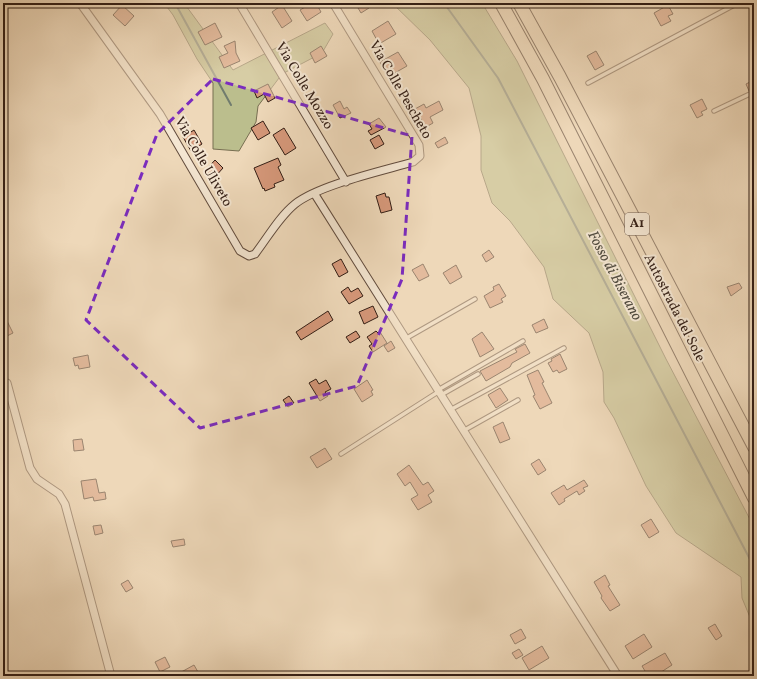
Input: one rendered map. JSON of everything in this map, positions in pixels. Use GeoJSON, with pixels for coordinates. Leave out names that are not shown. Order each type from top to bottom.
{"type":"FeatureCollection","features":[{"type":"Feature","properties":{"kind":"highway","name":"Autostrada del Sole"},"geometry":{"type":"LineString","coordinates":[[501,3],[543,79],[754,498]]}},
{"type":"Feature","properties":{"kind":"highway","name":"Autostrada del Sole"},"geometry":{"type":"LineString","coordinates":[[519,3],[560,77],[754,446]]}},
{"type":"Feature","properties":{"kind":"street","name":"Via Colle Uliveto"},"geometry":{"type":"LineString","coordinates":[[80,3],[160,114],[242,253],[247,256],[255,254],[294,205],[314,193]]}},
{"type":"Feature","properties":{"kind":"street","name":"Via Colle Mozzo"},"geometry":{"type":"LineString","coordinates":[[239,3],[346,182]]}},
{"type":"Feature","properties":{"kind":"street","name":"Via Colle Pescheto"},"geometry":{"type":"LineString","coordinates":[[314,193],[415,162],[419,158],[421,152],[334,3]]}},
{"type":"Feature","properties":{"kind":"street"},"geometry":{"type":"LineString","coordinates":[[314,193],[618,676]]}},
{"type":"Feature","properties":{"kind":"street"},"geometry":{"type":"LineString","coordinates":[[7,383],[30,468],[41,482],[59,494],[64,501],[111,676]]}},
{"type":"Feature","properties":{"kind":"lane"},"geometry":{"type":"LineString","coordinates":[[588,83],[738,3]]}},
{"type":"Feature","properties":{"kind":"lane"},"geometry":{"type":"LineString","coordinates":[[714,111],[754,92]]}},
{"type":"Feature","properties":{"kind":"lane"},"geometry":{"type":"LineString","coordinates":[[405,339],[475,299]]}},
{"type":"Feature","properties":{"kind":"lane"},"geometry":{"type":"LineString","coordinates":[[341,454],[523,341]]}},
{"type":"Feature","properties":{"kind":"lane"},"geometry":{"type":"LineString","coordinates":[[450,410],[564,348]]}},
{"type":"Feature","properties":{"kind":"lane"},"geometry":{"type":"LineString","coordinates":[[439,392],[478,374]]}},
{"type":"Feature","properties":{"kind":"lane"},"geometry":{"type":"LineString","coordinates":[[463,431],[518,400]]}},
{"type":"Feature","properties":{"kind":"highlighted area"},"geometry":{"type":"Polygon","coordinates":[[[213,79],[412,136],[402,279],[357,386],[200,428],[86,320],[157,134],[213,79]]]}},
{"type":"Feature","properties":{"kind":"green space"},"geometry":{"type":"Polygon","coordinates":[[[164,3],[184,3],[233,70],[325,23],[333,34],[322,53],[282,74],[258,106],[256,122],[239,151],[213,149],[213,83],[197,59],[173,15],[164,3]]]}},
{"type":"Feature","properties":{"kind":"green space"},"geometry":{"type":"Polygon","coordinates":[[[392,3],[482,3],[517,61],[666,359],[754,527],[754,627],[742,598],[741,577],[676,533],[646,486],[614,418],[604,402],[603,372],[589,333],[553,299],[544,267],[510,221],[492,203],[481,170],[481,136],[469,88],[430,40],[392,3]]]}},
{"type":"Feature","properties":{"kind":"building"},"geometry":{"type":"Polygon","coordinates":[[[312,3],[316,3],[321,12],[307,21],[300,10],[312,3]]]}},
{"type":"Feature","properties":{"kind":"building"},"geometry":{"type":"Polygon","coordinates":[[[355,3],[365,3],[369,8],[361,13],[355,3]]]}},
{"type":"Feature","properties":{"kind":"building"},"geometry":{"type":"Polygon","coordinates":[[[122,5],[134,16],[125,26],[113,15],[122,5]]]}},
{"type":"Feature","properties":{"kind":"building"},"geometry":{"type":"Polygon","coordinates":[[[282,5],[292,21],[282,28],[272,12],[282,5]]]}},
{"type":"Feature","properties":{"kind":"building"},"geometry":{"type":"Polygon","coordinates":[[[668,5],[673,14],[668,16],[671,21],[661,26],[654,13],[668,5]]]}},
{"type":"Feature","properties":{"kind":"building"},"geometry":{"type":"Polygon","coordinates":[[[388,21],[396,34],[379,44],[372,31],[388,21]]]}},
{"type":"Feature","properties":{"kind":"building"},"geometry":{"type":"Polygon","coordinates":[[[215,23],[222,37],[205,45],[198,32],[215,23]]]}},
{"type":"Feature","properties":{"kind":"building"},"geometry":{"type":"Polygon","coordinates":[[[235,41],[236,53],[240,61],[224,68],[219,57],[228,53],[224,46],[235,41]]]}},
{"type":"Feature","properties":{"kind":"building"},"geometry":{"type":"Polygon","coordinates":[[[321,46],[327,56],[315,63],[310,53],[321,46]]]}},
{"type":"Feature","properties":{"kind":"building"},"geometry":{"type":"Polygon","coordinates":[[[596,51],[604,65],[595,70],[587,56],[596,51]]]}},
{"type":"Feature","properties":{"kind":"building"},"geometry":{"type":"Polygon","coordinates":[[[398,52],[407,66],[393,74],[396,79],[391,82],[380,62],[398,52]]]}},
{"type":"Feature","properties":{"kind":"building"},"geometry":{"type":"Polygon","coordinates":[[[754,80],[754,89],[749,91],[746,84],[754,80]]]}},
{"type":"Feature","properties":{"kind":"building"},"geometry":{"type":"Polygon","coordinates":[[[268,84],[275,98],[268,102],[264,94],[257,98],[254,91],[268,84]]]}},
{"type":"Feature","properties":{"kind":"building"},"geometry":{"type":"Polygon","coordinates":[[[702,99],[707,109],[701,112],[703,115],[697,118],[690,105],[702,99]]]}},
{"type":"Feature","properties":{"kind":"building"},"geometry":{"type":"Polygon","coordinates":[[[340,101],[344,109],[347,107],[351,113],[340,118],[333,105],[340,101]]]}},
{"type":"Feature","properties":{"kind":"building"},"geometry":{"type":"Polygon","coordinates":[[[439,101],[443,110],[430,117],[433,123],[426,127],[415,109],[424,104],[426,108],[439,101]]]}},
{"type":"Feature","properties":{"kind":"building"},"geometry":{"type":"Polygon","coordinates":[[[379,118],[386,127],[371,135],[368,131],[372,129],[369,124],[379,118]]]}},
{"type":"Feature","properties":{"kind":"building"},"geometry":{"type":"Polygon","coordinates":[[[263,121],[270,133],[258,140],[251,128],[263,121]]]}},
{"type":"Feature","properties":{"kind":"building"},"geometry":{"type":"Polygon","coordinates":[[[284,128],[296,148],[285,155],[273,135],[284,128]]]}},
{"type":"Feature","properties":{"kind":"building"},"geometry":{"type":"Polygon","coordinates":[[[194,130],[202,144],[191,151],[183,137],[194,130]]]}},
{"type":"Feature","properties":{"kind":"building"},"geometry":{"type":"Polygon","coordinates":[[[379,135],[384,144],[375,149],[370,140],[379,135]]]}},
{"type":"Feature","properties":{"kind":"building"},"geometry":{"type":"Polygon","coordinates":[[[445,137],[448,143],[438,148],[435,143],[445,137]]]}},
{"type":"Feature","properties":{"kind":"building"},"geometry":{"type":"Polygon","coordinates":[[[278,158],[281,165],[278,167],[284,180],[274,184],[275,187],[265,191],[254,168],[278,158]]]}},
{"type":"Feature","properties":{"kind":"building"},"geometry":{"type":"Polygon","coordinates":[[[215,160],[223,168],[214,178],[205,171],[215,160]]]}},
{"type":"Feature","properties":{"kind":"building"},"geometry":{"type":"Polygon","coordinates":[[[385,193],[386,197],[389,197],[392,210],[381,213],[376,196],[385,193]]]}},
{"type":"Feature","properties":{"kind":"building"},"geometry":{"type":"Polygon","coordinates":[[[489,250],[494,257],[486,262],[482,255],[489,250]]]}},
{"type":"Feature","properties":{"kind":"building"},"geometry":{"type":"Polygon","coordinates":[[[341,259],[348,272],[339,277],[332,264],[341,259]]]}},
{"type":"Feature","properties":{"kind":"building"},"geometry":{"type":"Polygon","coordinates":[[[423,264],[429,276],[419,281],[412,270],[423,264]]]}},
{"type":"Feature","properties":{"kind":"building"},"geometry":{"type":"Polygon","coordinates":[[[456,265],[462,277],[450,284],[443,273],[456,265]]]}},
{"type":"Feature","properties":{"kind":"building"},"geometry":{"type":"Polygon","coordinates":[[[739,283],[742,288],[731,296],[727,287],[739,283]]]}},
{"type":"Feature","properties":{"kind":"building"},"geometry":{"type":"Polygon","coordinates":[[[499,284],[506,296],[501,299],[503,302],[490,308],[484,296],[494,290],[493,287],[499,284]]]}},
{"type":"Feature","properties":{"kind":"building"},"geometry":{"type":"Polygon","coordinates":[[[348,287],[351,292],[358,288],[363,296],[349,304],[341,292],[348,287]]]}},
{"type":"Feature","properties":{"kind":"building"},"geometry":{"type":"Polygon","coordinates":[[[373,306],[378,317],[364,324],[359,312],[373,306]]]}},
{"type":"Feature","properties":{"kind":"building"},"geometry":{"type":"Polygon","coordinates":[[[328,311],[333,320],[301,340],[296,332],[328,311]]]}},
{"type":"Feature","properties":{"kind":"building"},"geometry":{"type":"Polygon","coordinates":[[[3,313],[13,333],[3,338],[3,313]]]}},
{"type":"Feature","properties":{"kind":"building"},"geometry":{"type":"Polygon","coordinates":[[[544,319],[548,328],[536,333],[532,325],[544,319]]]}},
{"type":"Feature","properties":{"kind":"building"},"geometry":{"type":"Polygon","coordinates":[[[356,331],[360,337],[350,343],[346,337],[356,331]]]}},
{"type":"Feature","properties":{"kind":"building"},"geometry":{"type":"Polygon","coordinates":[[[376,331],[378,333],[380,332],[387,343],[373,352],[369,346],[372,344],[367,337],[376,331]]]}},
{"type":"Feature","properties":{"kind":"building"},"geometry":{"type":"Polygon","coordinates":[[[482,332],[494,349],[480,357],[472,339],[482,332]]]}},
{"type":"Feature","properties":{"kind":"building"},"geometry":{"type":"Polygon","coordinates":[[[391,341],[395,348],[388,352],[384,346],[391,341]]]}},
{"type":"Feature","properties":{"kind":"building"},"geometry":{"type":"Polygon","coordinates":[[[525,344],[530,353],[512,363],[510,367],[486,381],[480,371],[517,352],[515,349],[525,344]]]}},
{"type":"Feature","properties":{"kind":"building"},"geometry":{"type":"Polygon","coordinates":[[[560,354],[567,369],[559,373],[557,370],[553,372],[548,363],[552,361],[551,359],[560,354]]]}},
{"type":"Feature","properties":{"kind":"building"},"geometry":{"type":"Polygon","coordinates":[[[88,355],[90,367],[79,369],[78,365],[75,366],[73,358],[88,355]]]}},
{"type":"Feature","properties":{"kind":"building"},"geometry":{"type":"Polygon","coordinates":[[[538,370],[544,382],[542,383],[552,403],[540,409],[533,396],[535,395],[527,375],[538,370]]]}},
{"type":"Feature","properties":{"kind":"building"},"geometry":{"type":"Polygon","coordinates":[[[316,379],[319,384],[326,380],[331,389],[325,392],[328,396],[320,401],[309,383],[316,379]]]}},
{"type":"Feature","properties":{"kind":"building"},"geometry":{"type":"Polygon","coordinates":[[[367,380],[373,390],[371,391],[373,395],[362,402],[354,389],[367,380]]]}},
{"type":"Feature","properties":{"kind":"building"},"geometry":{"type":"Polygon","coordinates":[[[500,388],[508,400],[496,408],[488,395],[500,388]]]}},
{"type":"Feature","properties":{"kind":"building"},"geometry":{"type":"Polygon","coordinates":[[[289,396],[294,403],[288,407],[283,400],[289,396]]]}},
{"type":"Feature","properties":{"kind":"building"},"geometry":{"type":"Polygon","coordinates":[[[503,422],[510,439],[500,443],[493,427],[503,422]]]}},
{"type":"Feature","properties":{"kind":"building"},"geometry":{"type":"Polygon","coordinates":[[[82,439],[84,450],[74,451],[73,440],[82,439]]]}},
{"type":"Feature","properties":{"kind":"building"},"geometry":{"type":"Polygon","coordinates":[[[325,448],[332,459],[317,468],[310,457],[325,448]]]}},
{"type":"Feature","properties":{"kind":"building"},"geometry":{"type":"Polygon","coordinates":[[[539,459],[546,470],[538,475],[531,464],[539,459]]]}},
{"type":"Feature","properties":{"kind":"building"},"geometry":{"type":"Polygon","coordinates":[[[409,465],[423,485],[428,482],[434,491],[428,495],[432,502],[418,510],[411,499],[418,495],[410,482],[405,486],[397,474],[409,465]]]}},
{"type":"Feature","properties":{"kind":"building"},"geometry":{"type":"Polygon","coordinates":[[[96,479],[99,493],[105,492],[106,499],[94,501],[93,497],[84,499],[81,481],[96,479]]]}},
{"type":"Feature","properties":{"kind":"building"},"geometry":{"type":"Polygon","coordinates":[[[584,480],[588,486],[583,488],[585,491],[579,495],[577,491],[564,499],[565,501],[559,505],[551,493],[564,485],[567,490],[584,480]]]}},
{"type":"Feature","properties":{"kind":"building"},"geometry":{"type":"Polygon","coordinates":[[[651,519],[659,532],[649,538],[641,525],[651,519]]]}},
{"type":"Feature","properties":{"kind":"building"},"geometry":{"type":"Polygon","coordinates":[[[101,525],[103,533],[95,535],[93,526],[101,525]]]}},
{"type":"Feature","properties":{"kind":"building"},"geometry":{"type":"Polygon","coordinates":[[[184,539],[185,545],[173,547],[171,541],[184,539]]]}},
{"type":"Feature","properties":{"kind":"building"},"geometry":{"type":"Polygon","coordinates":[[[605,575],[610,585],[608,586],[620,605],[610,611],[601,598],[602,596],[594,582],[605,575]]]}},
{"type":"Feature","properties":{"kind":"building"},"geometry":{"type":"Polygon","coordinates":[[[128,580],[133,588],[126,592],[121,584],[128,580]]]}},
{"type":"Feature","properties":{"kind":"building"},"geometry":{"type":"Polygon","coordinates":[[[715,624],[722,636],[716,640],[708,628],[715,624]]]}},
{"type":"Feature","properties":{"kind":"building"},"geometry":{"type":"Polygon","coordinates":[[[521,629],[526,638],[515,644],[510,635],[521,629]]]}},
{"type":"Feature","properties":{"kind":"building"},"geometry":{"type":"Polygon","coordinates":[[[644,634],[652,647],[633,659],[625,646],[644,634]]]}},
{"type":"Feature","properties":{"kind":"building"},"geometry":{"type":"Polygon","coordinates":[[[542,646],[549,658],[529,670],[522,658],[542,646]]]}},
{"type":"Feature","properties":{"kind":"building"},"geometry":{"type":"Polygon","coordinates":[[[519,649],[523,655],[516,659],[512,653],[519,649]]]}},
{"type":"Feature","properties":{"kind":"building"},"geometry":{"type":"Polygon","coordinates":[[[665,653],[672,665],[655,676],[648,676],[642,666],[665,653]]]}},
{"type":"Feature","properties":{"kind":"building"},"geometry":{"type":"Polygon","coordinates":[[[165,657],[170,667],[160,672],[155,662],[165,657]]]}},
{"type":"Feature","properties":{"kind":"building"},"geometry":{"type":"Polygon","coordinates":[[[194,665],[198,672],[191,676],[174,676],[194,665]]]}},
{"type":"Feature","properties":{"kind":"waterway"},"geometry":{"type":"LineString","coordinates":[[175,3],[231,105]]}},
{"type":"Feature","properties":{"kind":"waterway","name":"Fosso di Biserano"},"geometry":{"type":"LineString","coordinates":[[444,3],[498,78],[754,567]]}}]}
